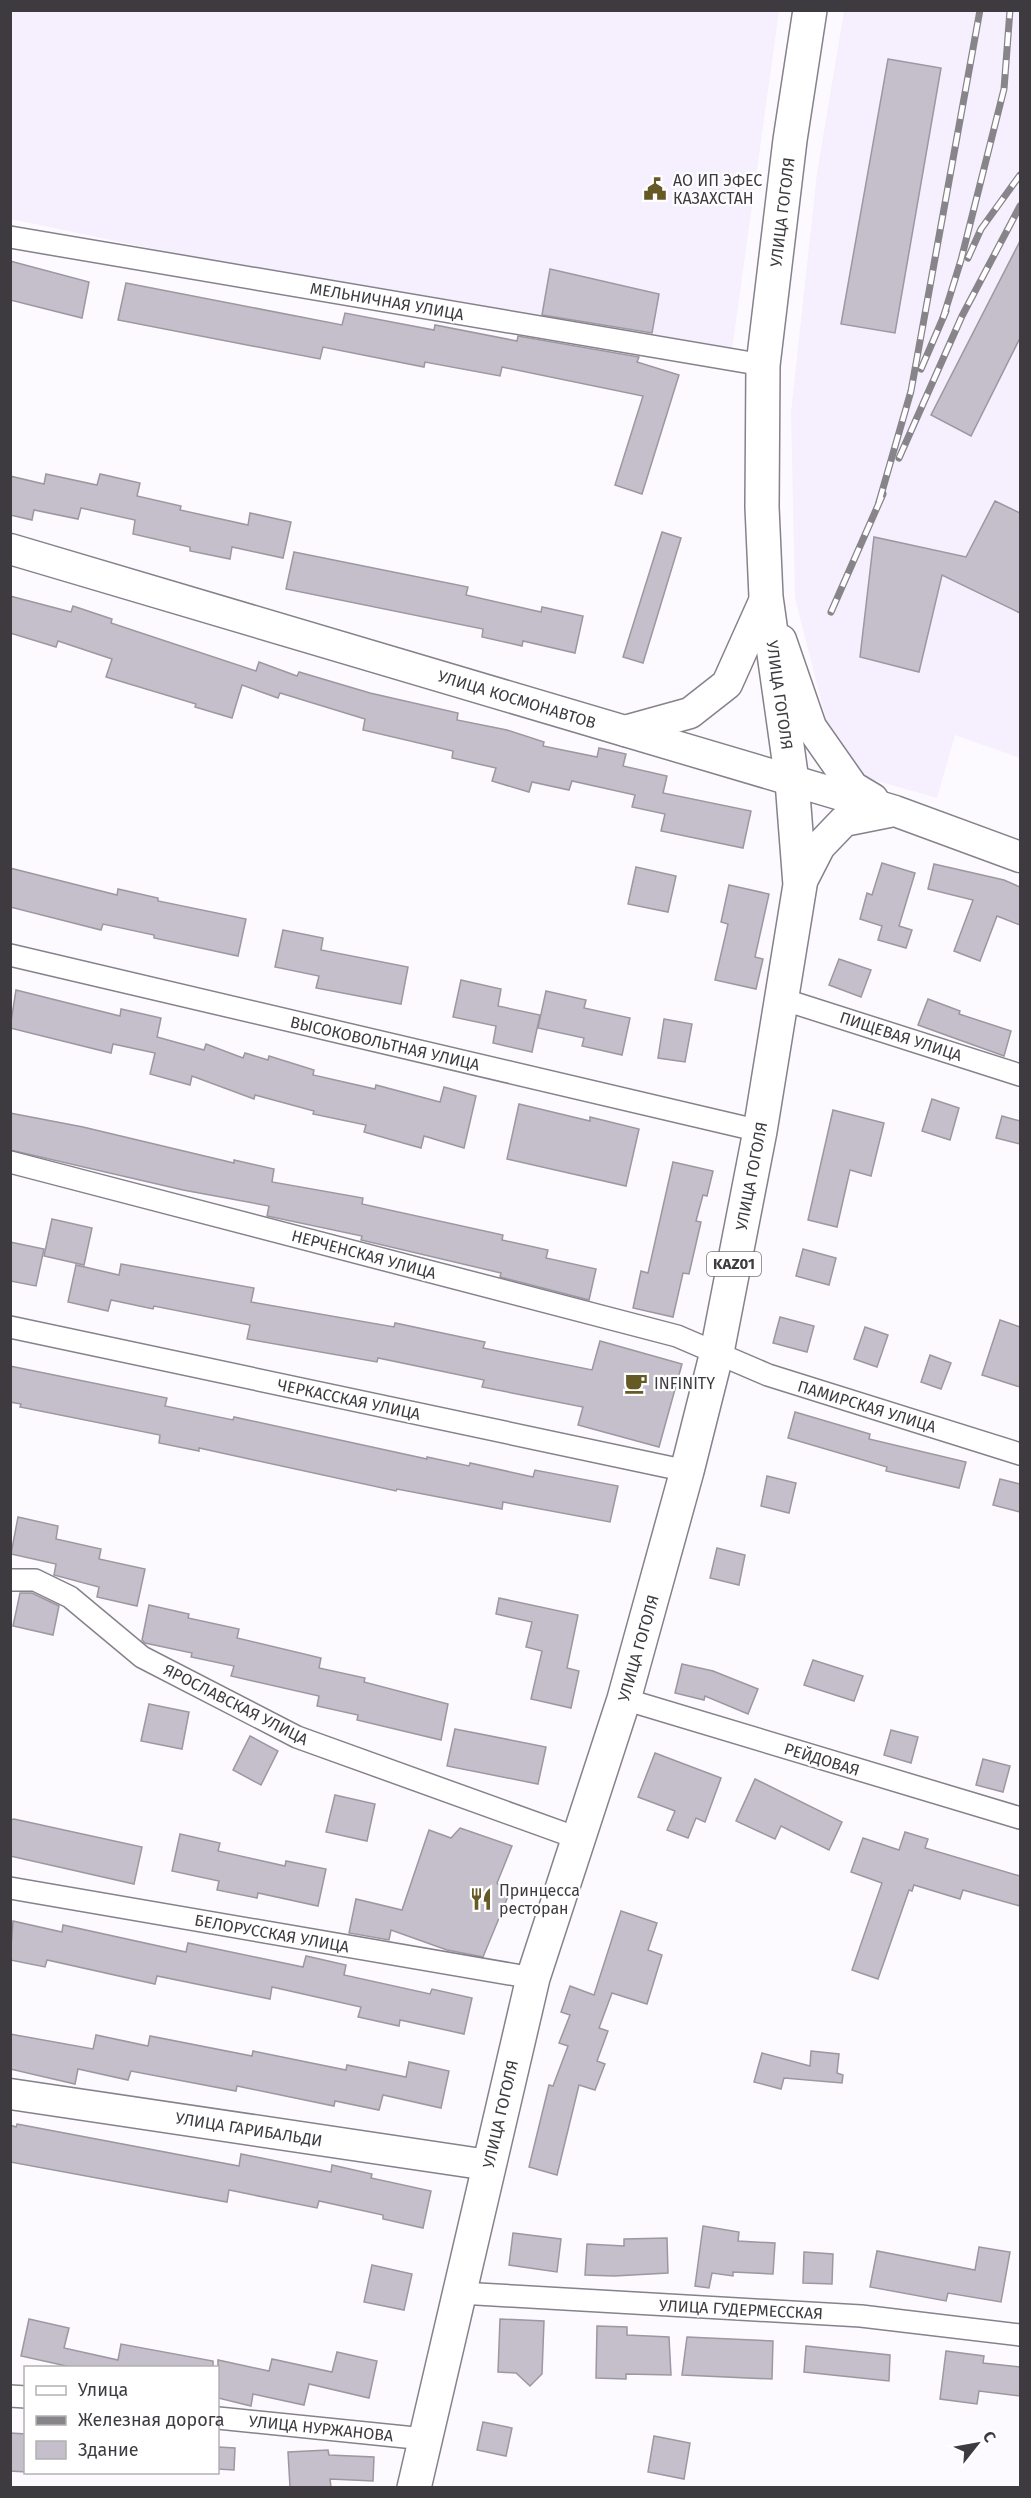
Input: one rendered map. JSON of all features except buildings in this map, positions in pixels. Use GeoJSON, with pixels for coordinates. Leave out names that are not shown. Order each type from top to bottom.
{"type":"FeatureCollection","features":[{"type":"Feature","properties":{"kind":"highway","name":"УЛИЦА ГОГОЛЯ"},"geometry":{"type":"LineString","coordinates":[[414,2487],[533,1978],[624,1699],[687,1471],[717,1352],[760,1131],[801,885],[792,781],[766,597],[762,507],[763,365],[790,141],[810,10]]}},
{"type":"Feature","properties":{"kind":"street","name":"МЕЛЬНИЧНАЯ УЛИЦА"},"geometry":{"type":"LineString","coordinates":[[10,237],[763,365]]}},
{"type":"Feature","properties":{"kind":"street","name":"УЛИЦА КОСМОНАВТОВ"},"geometry":{"type":"LineString","coordinates":[[10,549],[895,811],[1020,857]]}},
{"type":"Feature","properties":{"kind":"street"},"geometry":{"type":"LineString","coordinates":[[624,731],[690,713],[727,684],[766,597]]}},
{"type":"Feature","properties":{"kind":"street"},"geometry":{"type":"LineString","coordinates":[[766,597],[811,727],[853,787],[895,811]]}},
{"type":"Feature","properties":{"kind":"street"},"geometry":{"type":"LineString","coordinates":[[801,885],[820,846],[844,821],[895,811]]}},
{"type":"Feature","properties":{"kind":"street","name":"ВЫСОКОВОЛЬТНАЯ УЛИЦА"},"geometry":{"type":"LineString","coordinates":[[10,955],[760,1131]]}},
{"type":"Feature","properties":{"kind":"street","name":"ПИЩЕВАЯ УЛИЦА"},"geometry":{"type":"LineString","coordinates":[[782,999],[1020,1075]]}},
{"type":"Feature","properties":{"kind":"street","name":"НЕРЧЕНСКАЯ УЛИЦА"},"geometry":{"type":"LineString","coordinates":[[10,1162],[677,1336],[717,1352]]}},
{"type":"Feature","properties":{"kind":"street","name":"ЧЕРКАССКАЯ УЛИЦА"},"geometry":{"type":"LineString","coordinates":[[10,1327],[687,1471]]}},
{"type":"Feature","properties":{"kind":"street","name":"ПАМИРСКАЯ УЛИЦА"},"geometry":{"type":"LineString","coordinates":[[717,1352],[768,1375],[1020,1454]]}},
{"type":"Feature","properties":{"kind":"street","name":"ЯРОСЛАВСКАЯ УЛИЦА"},"geometry":{"type":"LineString","coordinates":[[10,1580],[35,1580],[70,1597],[142,1657],[297,1737],[580,1839]]}},
{"type":"Feature","properties":{"kind":"street","name":"РЕЙДОВАЯ"},"geometry":{"type":"LineString","coordinates":[[624,1699],[1020,1818]]}},
{"type":"Feature","properties":{"kind":"street","name":"БЕЛОРУССКАЯ УЛИЦА"},"geometry":{"type":"LineString","coordinates":[[10,1888],[533,1978]]}},
{"type":"Feature","properties":{"kind":"street","name":"УЛИЦА ГАРИБАЛЬДИ"},"geometry":{"type":"LineString","coordinates":[[10,2094],[488,2165]]}},
{"type":"Feature","properties":{"kind":"street","name":"УЛИЦА ГУДЕРМЕССКАЯ"},"geometry":{"type":"LineString","coordinates":[[460,2293],[861,2316],[1020,2335]]}},
{"type":"Feature","properties":{"kind":"street","name":"УЛИЦА НУРЖАНОВА"},"geometry":{"type":"LineString","coordinates":[[219,2418],[425,2439]]}},
{"type":"Feature","properties":{"kind":"shaded area"},"geometry":{"type":"Polygon","coordinates":[[[11,11],[779,11],[731,357],[296,279],[11,219],[11,11]]]}},
{"type":"Feature","properties":{"kind":"shaded area"},"geometry":{"type":"Polygon","coordinates":[[[844,11],[1020,11],[1020,758],[955,735],[937,798],[839,770],[795,598],[791,412],[817,173],[844,11]]]}},
{"type":"Feature","properties":{"kind":"railway"},"geometry":{"type":"LineString","coordinates":[[879,502],[911,391],[980,10]]}},
{"type":"Feature","properties":{"kind":"railway"},"geometry":{"type":"LineString","coordinates":[[943,318],[961,260],[1004,89],[1010,10]]}},
{"type":"Feature","properties":{"kind":"railway"},"geometry":{"type":"LineString","coordinates":[[968,258],[981,229],[1020,175]]}},
{"type":"Feature","properties":{"kind":"railway"},"geometry":{"type":"LineString","coordinates":[[899,458],[962,316],[1020,206]]}},
{"type":"Feature","properties":{"kind":"railway"},"geometry":{"type":"LineString","coordinates":[[921,369],[946,311]]}},
{"type":"Feature","properties":{"kind":"railway"},"geometry":{"type":"LineString","coordinates":[[831,612],[883,494]]}},
{"type":"Feature","properties":{"kind":"place","name":"АО ИП ЭФЕС КАЗАХСТАН"},"geometry":{"type":"Point","coordinates":[655,189]}},
{"type":"Feature","properties":{"kind":"place","name":"INFINITY"},"geometry":{"type":"Point","coordinates":[636,1383]}},
{"type":"Feature","properties":{"kind":"place","name":"Принцесса ресторан"},"geometry":{"type":"Point","coordinates":[481,1899]}}]}
